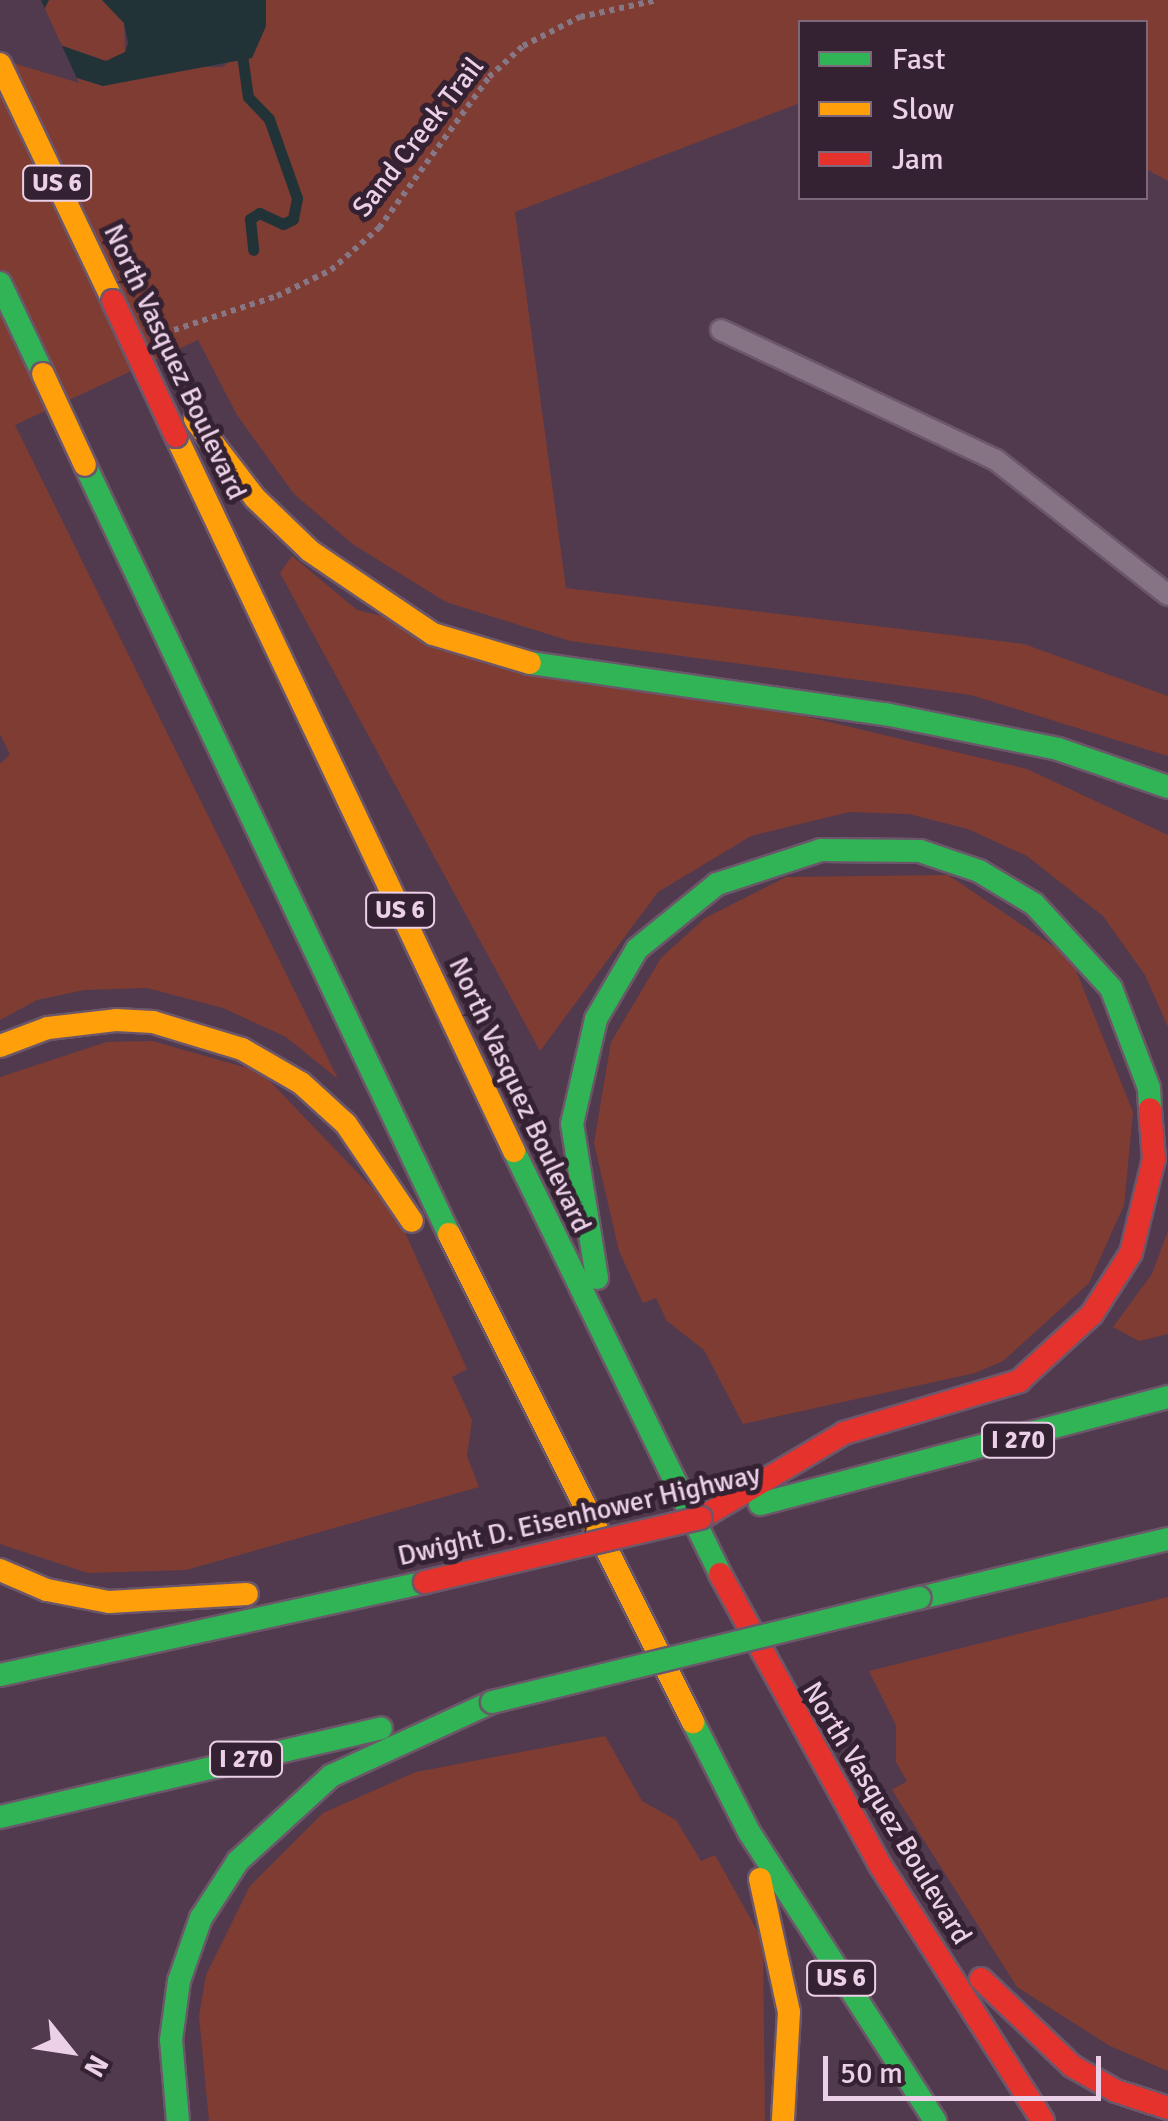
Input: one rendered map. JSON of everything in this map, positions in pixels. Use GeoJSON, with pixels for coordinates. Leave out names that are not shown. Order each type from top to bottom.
{"type":"FeatureCollection","features":[{"type":"Feature","properties":{"kind":"highway","name":"North Vasquez Boulevard"},"geometry":{"type":"LineString","coordinates":[[0,64],[623,1383],[754,1646],[880,1865],[1042,2121]]}},
{"type":"Feature","properties":{"kind":"highway","name":"US 6"},"geometry":{"type":"LineString","coordinates":[[0,284],[514,1368],[749,1832],[935,2121]]}},
{"type":"Feature","properties":{"kind":"highway"},"geometry":{"type":"LineString","coordinates":[[113,301],[255,498],[310,551],[432,634],[471,650],[582,675],[885,714],[1058,749],[1168,787]]}},
{"type":"Feature","properties":{"kind":"highway"},"geometry":{"type":"LineString","coordinates":[[623,1383],[582,1206],[572,1124],[596,1019],[615,979],[659,925],[717,884],[821,850],[920,851],[980,871],[1034,904],[1091,960],[1140,1052],[1154,1159],[1131,1253],[1066,1342],[1020,1381],[844,1433],[702,1518]]}},
{"type":"Feature","properties":{"kind":"highway"},"geometry":{"type":"LineString","coordinates":[[0,1046],[78,1022],[153,1022],[210,1036],[274,1065],[354,1135],[514,1368]]}},
{"type":"Feature","properties":{"kind":"highway","name":"Dwight D. Eisenhower Highway"},"geometry":{"type":"LineString","coordinates":[[0,1676],[702,1518],[1168,1397]]}},
{"type":"Feature","properties":{"kind":"highway","name":"I 270"},"geometry":{"type":"LineString","coordinates":[[0,1817],[1168,1539]]}},
{"type":"Feature","properties":{"kind":"highway"},"geometry":{"type":"LineString","coordinates":[[1094,1558],[1168,1562]]}},
{"type":"Feature","properties":{"kind":"highway"},"geometry":{"type":"LineString","coordinates":[[0,1570],[47,1590],[109,1602],[425,1582]]}},
{"type":"Feature","properties":{"kind":"highway"},"geometry":{"type":"LineString","coordinates":[[178,2121],[170,2040],[179,1981],[201,1918],[238,1861],[331,1776],[492,1702]]}},
{"type":"Feature","properties":{"kind":"highway"},"geometry":{"type":"LineString","coordinates":[[749,1832],[789,2012],[783,2121]]}},
{"type":"Feature","properties":{"kind":"highway"},"geometry":{"type":"LineString","coordinates":[[880,1865],[1028,2030],[1101,2083],[1168,2108]]}},
{"type":"Feature","properties":{"kind":"lane"},"geometry":{"type":"LineString","coordinates":[[720,330],[996,460],[1168,595]]}},
{"type":"Feature","properties":{"kind":"path","name":"Sand Creek Trail"},"geometry":{"type":"LineString","coordinates":[[156,337],[277,296],[331,270],[379,228],[489,77],[523,46],[580,16],[658,0]]}},
{"type":"Feature","properties":{"kind":"shaded area"},"geometry":{"type":"Polygon","coordinates":[[[0,0],[49,0],[41,15],[57,44],[106,61],[125,52],[128,43],[124,23],[102,0],[266,0],[266,26],[252,58],[103,86],[0,54],[0,0]]]}},
{"type":"Feature","properties":{"kind":"shaded area"},"geometry":{"type":"Polygon","coordinates":[[[49,0],[102,0],[124,23],[125,52],[106,61],[57,44],[41,15],[49,0]]]}},
{"type":"Feature","properties":{"kind":"shaded area"},"geometry":{"type":"Polygon","coordinates":[[[266,0],[1168,0],[1168,181],[1148,170],[1148,20],[798,20],[798,104],[515,212],[566,588],[1024,644],[1168,696],[1168,756],[971,695],[570,641],[446,602],[354,545],[294,494],[237,415],[198,340],[15,425],[338,1079],[286,1037],[223,1008],[147,988],[84,990],[37,1000],[0,1020],[0,764],[10,754],[0,734],[0,54],[103,86],[178,67],[223,67],[266,26],[266,0]]]}},
{"type":"Feature","properties":{"kind":"shaded area"},"geometry":{"type":"Polygon","coordinates":[[[292,556],[357,610],[1027,769],[1168,835],[1168,1027],[1145,975],[1103,916],[1027,856],[968,829],[909,814],[849,812],[751,836],[658,892],[540,1051],[280,573],[292,556]]]}},
{"type":"Feature","properties":{"kind":"shaded area"},"geometry":{"type":"Polygon","coordinates":[[[948,875],[1071,958],[1133,1112],[1124,1205],[1089,1283],[1003,1361],[975,1373],[743,1424],[704,1350],[667,1321],[656,1298],[643,1303],[619,1251],[594,1143],[611,1042],[661,958],[705,918],[786,877],[948,875]]]}},
{"type":"Feature","properties":{"kind":"shaded area"},"geometry":{"type":"Polygon","coordinates":[[[152,1041],[261,1072],[396,1213],[467,1369],[452,1377],[472,1420],[467,1456],[479,1487],[186,1570],[88,1573],[0,1544],[0,1077],[107,1042],[152,1041]]]}},
{"type":"Feature","properties":{"kind":"shaded area"},"geometry":{"type":"Polygon","coordinates":[[[1168,1231],[1168,1334],[1139,1341],[1113,1327],[1152,1274],[1168,1231]]]}},
{"type":"Feature","properties":{"kind":"shaded area"},"geometry":{"type":"Polygon","coordinates":[[[1168,1597],[1168,2071],[1110,2046],[1017,1987],[892,1790],[907,1781],[896,1762],[896,1725],[869,1671],[1168,1597]]]}},
{"type":"Feature","properties":{"kind":"shaded area"},"geometry":{"type":"Polygon","coordinates":[[[605,1736],[642,1801],[676,1820],[701,1861],[715,1855],[763,1941],[765,2121],[209,2121],[199,2016],[206,1975],[250,1886],[323,1813],[416,1772],[605,1736]]]}},
{"type":"Feature","properties":{"kind":"pier"},"geometry":{"type":"Polygon","coordinates":[[[0,0],[41,0],[79,83],[0,59],[0,0]]]}},
{"type":"Feature","properties":{"kind":"waterway"},"geometry":{"type":"LineString","coordinates":[[241,48],[248,97],[269,119],[297,198],[293,219],[283,224],[259,213],[250,219],[253,250]]}},
{"type":"Feature","properties":{"kind":"traffic: fast"},"geometry":{"type":"LineString","coordinates":[[0,283],[43,374]]}},
{"type":"Feature","properties":{"kind":"traffic: fast"},"geometry":{"type":"LineString","coordinates":[[85,465],[449,1234]]}},
{"type":"Feature","properties":{"kind":"traffic: fast"},"geometry":{"type":"LineString","coordinates":[[530,663],[885,714],[1058,749],[1168,787]]}},
{"type":"Feature","properties":{"kind":"traffic: fast"},"geometry":{"type":"LineString","coordinates":[[597,1278],[572,1124],[596,1019],[637,949],[717,884],[821,850],[920,851],[979,871],[1034,904],[1111,988],[1149,1088],[1150,1109]]}},
{"type":"Feature","properties":{"kind":"traffic: fast"},"geometry":{"type":"LineString","coordinates":[[514,1151],[720,1574]]}},
{"type":"Feature","properties":{"kind":"traffic: fast"},"geometry":{"type":"LineString","coordinates":[[760,1504],[1168,1397]]}},
{"type":"Feature","properties":{"kind":"traffic: fast"},"geometry":{"type":"LineString","coordinates":[[920,1598],[1168,1539]]}},
{"type":"Feature","properties":{"kind":"traffic: fast"},"geometry":{"type":"LineString","coordinates":[[0,1675],[425,1582]]}},
{"type":"Feature","properties":{"kind":"traffic: fast"},"geometry":{"type":"LineString","coordinates":[[492,1702],[920,1598]]}},
{"type":"Feature","properties":{"kind":"traffic: fast"},"geometry":{"type":"LineString","coordinates":[[178,2121],[171,2040],[179,1981],[201,1918],[238,1861],[331,1776],[492,1702]]}},
{"type":"Feature","properties":{"kind":"traffic: fast"},"geometry":{"type":"LineString","coordinates":[[693,1722],[749,1832],[935,2121]]}},
{"type":"Feature","properties":{"kind":"traffic: fast"},"geometry":{"type":"LineString","coordinates":[[0,1817],[381,1728]]}},
{"type":"Feature","properties":{"kind":"traffic: slow"},"geometry":{"type":"LineString","coordinates":[[0,64],[113,301]]}},
{"type":"Feature","properties":{"kind":"traffic: slow"},"geometry":{"type":"LineString","coordinates":[[43,374],[85,465]]}},
{"type":"Feature","properties":{"kind":"traffic: slow"},"geometry":{"type":"LineString","coordinates":[[195,420],[255,498],[310,551],[433,634],[530,663]]}},
{"type":"Feature","properties":{"kind":"traffic: slow"},"geometry":{"type":"LineString","coordinates":[[176,436],[514,1151]]}},
{"type":"Feature","properties":{"kind":"traffic: slow"},"geometry":{"type":"LineString","coordinates":[[0,1046],[48,1028],[116,1020],[153,1022],[242,1049],[301,1083],[346,1124],[412,1221]]}},
{"type":"Feature","properties":{"kind":"traffic: slow"},"geometry":{"type":"LineString","coordinates":[[449,1234],[693,1722]]}},
{"type":"Feature","properties":{"kind":"traffic: slow"},"geometry":{"type":"LineString","coordinates":[[0,1570],[47,1590],[109,1602],[247,1594]]}},
{"type":"Feature","properties":{"kind":"traffic: slow"},"geometry":{"type":"LineString","coordinates":[[760,1879],[789,2012],[783,2121]]}},
{"type":"Feature","properties":{"kind":"traffic: jam"},"geometry":{"type":"LineString","coordinates":[[113,301],[176,436]]}},
{"type":"Feature","properties":{"kind":"traffic: jam"},"geometry":{"type":"LineString","coordinates":[[701,1518],[844,1433],[1019,1381],[1092,1314],[1131,1253],[1154,1159],[1150,1109]]}},
{"type":"Feature","properties":{"kind":"traffic: jam"},"geometry":{"type":"LineString","coordinates":[[425,1582],[701,1518]]}},
{"type":"Feature","properties":{"kind":"traffic: jam"},"geometry":{"type":"LineString","coordinates":[[720,1574],[880,1865],[1043,2121]]}},
{"type":"Feature","properties":{"kind":"traffic: jam"},"geometry":{"type":"LineString","coordinates":[[981,1979],[1072,2066],[1116,2091],[1168,2108]]}}]}
